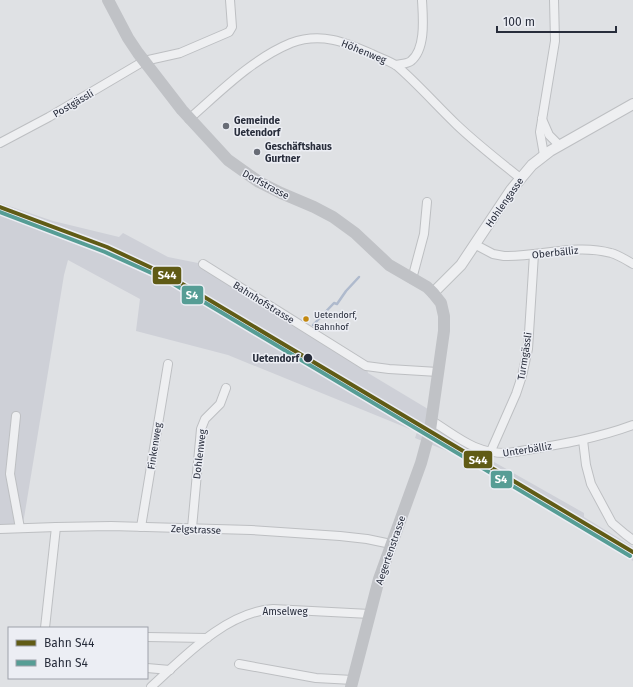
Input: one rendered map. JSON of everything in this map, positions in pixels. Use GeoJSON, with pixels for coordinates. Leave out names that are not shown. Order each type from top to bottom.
{"type":"FeatureCollection","features":[{"type":"Feature","properties":{"kind":"main road","name":"Dorfstrasse"},"geometry":{"type":"LineString","coordinates":[[108,0],[128,38],[144,61],[189,119],[228,160],[243,173],[272,189],[333,217],[355,233],[384,262],[433,293],[441,303],[444,316],[444,331],[432,421]]}},
{"type":"Feature","properties":{"kind":"main road","name":"Aegertenstrasse"},"geometry":{"type":"LineString","coordinates":[[352,684],[370,614],[391,544],[421,463],[432,421]]}},
{"type":"Feature","properties":{"kind":"street"},"geometry":{"type":"LineString","coordinates":[[144,61],[180,53],[229,32],[232,27],[230,0]]}},
{"type":"Feature","properties":{"kind":"street"},"geometry":{"type":"LineString","coordinates":[[396,65],[410,61],[417,53],[422,41],[422,0]]}},
{"type":"Feature","properties":{"kind":"street"},"geometry":{"type":"LineString","coordinates":[[544,155],[540,136],[555,42],[554,0]]}},
{"type":"Feature","properties":{"kind":"street","name":"Höhenweg"},"geometry":{"type":"LineString","coordinates":[[189,119],[256,63],[291,44],[304,40],[318,38],[334,40],[359,48],[396,65],[473,140],[520,178]]}},
{"type":"Feature","properties":{"kind":"street","name":"Postgässli"},"geometry":{"type":"LineString","coordinates":[[0,143],[49,117],[144,61]]}},
{"type":"Feature","properties":{"kind":"street","name":"Hohlengasse"},"geometry":{"type":"LineString","coordinates":[[433,293],[461,265],[476,245],[502,202],[520,178],[544,155],[633,104]]}},
{"type":"Feature","properties":{"kind":"street"},"geometry":{"type":"LineString","coordinates":[[542,118],[550,135],[560,146]]}},
{"type":"Feature","properties":{"kind":"street"},"geometry":{"type":"LineString","coordinates":[[412,279],[424,234],[427,202]]}},
{"type":"Feature","properties":{"kind":"street","name":"Oberbälliz"},"geometry":{"type":"LineString","coordinates":[[476,245],[499,256],[578,249],[596,250],[613,253],[633,264]]}},
{"type":"Feature","properties":{"kind":"street","name":"Turmgässli"},"geometry":{"type":"LineString","coordinates":[[490,453],[516,394],[528,349],[534,254]]}},
{"type":"Feature","properties":{"kind":"street","name":"Bahnhofstrasse"},"geometry":{"type":"LineString","coordinates":[[203,264],[366,366],[438,372]]}},
{"type":"Feature","properties":{"kind":"street","name":"Finkenweg"},"geometry":{"type":"LineString","coordinates":[[141,527],[168,364]]}},
{"type":"Feature","properties":{"kind":"street","name":"Dohlenweg"},"geometry":{"type":"LineString","coordinates":[[192,528],[201,429],[205,419],[220,404],[226,388]]}},
{"type":"Feature","properties":{"kind":"street"},"geometry":{"type":"LineString","coordinates":[[16,416],[10,474],[20,528]]}},
{"type":"Feature","properties":{"kind":"street","name":"Unterbälliz"},"geometry":{"type":"LineString","coordinates":[[432,421],[468,445],[490,453],[508,453],[583,440],[633,425]]}},
{"type":"Feature","properties":{"kind":"street"},"geometry":{"type":"LineString","coordinates":[[583,440],[586,465],[591,484],[612,523],[633,540]]}},
{"type":"Feature","properties":{"kind":"street"},"geometry":{"type":"LineString","coordinates":[[45,627],[56,527]]}},
{"type":"Feature","properties":{"kind":"street","name":"Zelgstrasse"},"geometry":{"type":"LineString","coordinates":[[0,529],[56,527],[192,528],[322,534],[367,539],[391,544]]}},
{"type":"Feature","properties":{"kind":"street","name":"Amselweg"},"geometry":{"type":"LineString","coordinates":[[151,687],[207,638],[234,621],[258,611],[280,610],[370,614]]}},
{"type":"Feature","properties":{"kind":"street"},"geometry":{"type":"LineString","coordinates":[[148,637],[207,638]]}},
{"type":"Feature","properties":{"kind":"street","name":"Aegertenstrasse"},"geometry":{"type":"LineString","coordinates":[[239,664],[352,684]]}},
{"type":"Feature","properties":{"kind":"street"},"geometry":{"type":"LineString","coordinates":[[148,668],[170,670]]}},
{"type":"Feature","properties":{"kind":"shaded area"},"geometry":{"type":"Polygon","coordinates":[[[0,203],[53,221],[119,237],[123,233],[168,257],[203,264],[366,366],[368,373],[433,412],[434,428],[584,513],[584,517],[633,547],[633,561],[594,535],[592,536],[554,514],[554,509],[498,475],[474,462],[415,438],[417,432],[228,355],[136,331],[140,299],[68,260],[64,275],[24,518],[20,528],[0,529],[0,203]]]}},
{"type":"Feature","properties":{"kind":"waterway"},"geometry":{"type":"LineString","coordinates":[[313,325],[334,303],[337,304],[346,291],[359,277]]}},
{"type":"Feature","properties":{"kind":"rail line","name":"S44"},"geometry":{"type":"LineString","coordinates":[[0,207],[107,247],[169,276],[633,552]]}},
{"type":"Feature","properties":{"kind":"rail line","name":"S4"},"geometry":{"type":"LineString","coordinates":[[0,212],[105,252],[167,280],[630,556]]}},
{"type":"Feature","properties":{"kind":"place","name":"Gemeinde Uetendorf"},"geometry":{"type":"Point","coordinates":[226,126]}},
{"type":"Feature","properties":{"kind":"place","name":"Geschäftshaus Gurtner"},"geometry":{"type":"Point","coordinates":[257,152]}},
{"type":"Feature","properties":{"kind":"place","name":"Uetendorf, Bahnhof"},"geometry":{"type":"Point","coordinates":[306,319]}},
{"type":"Feature","properties":{"kind":"place","name":"Uetendorf"},"geometry":{"type":"Point","coordinates":[308,358]}}]}
